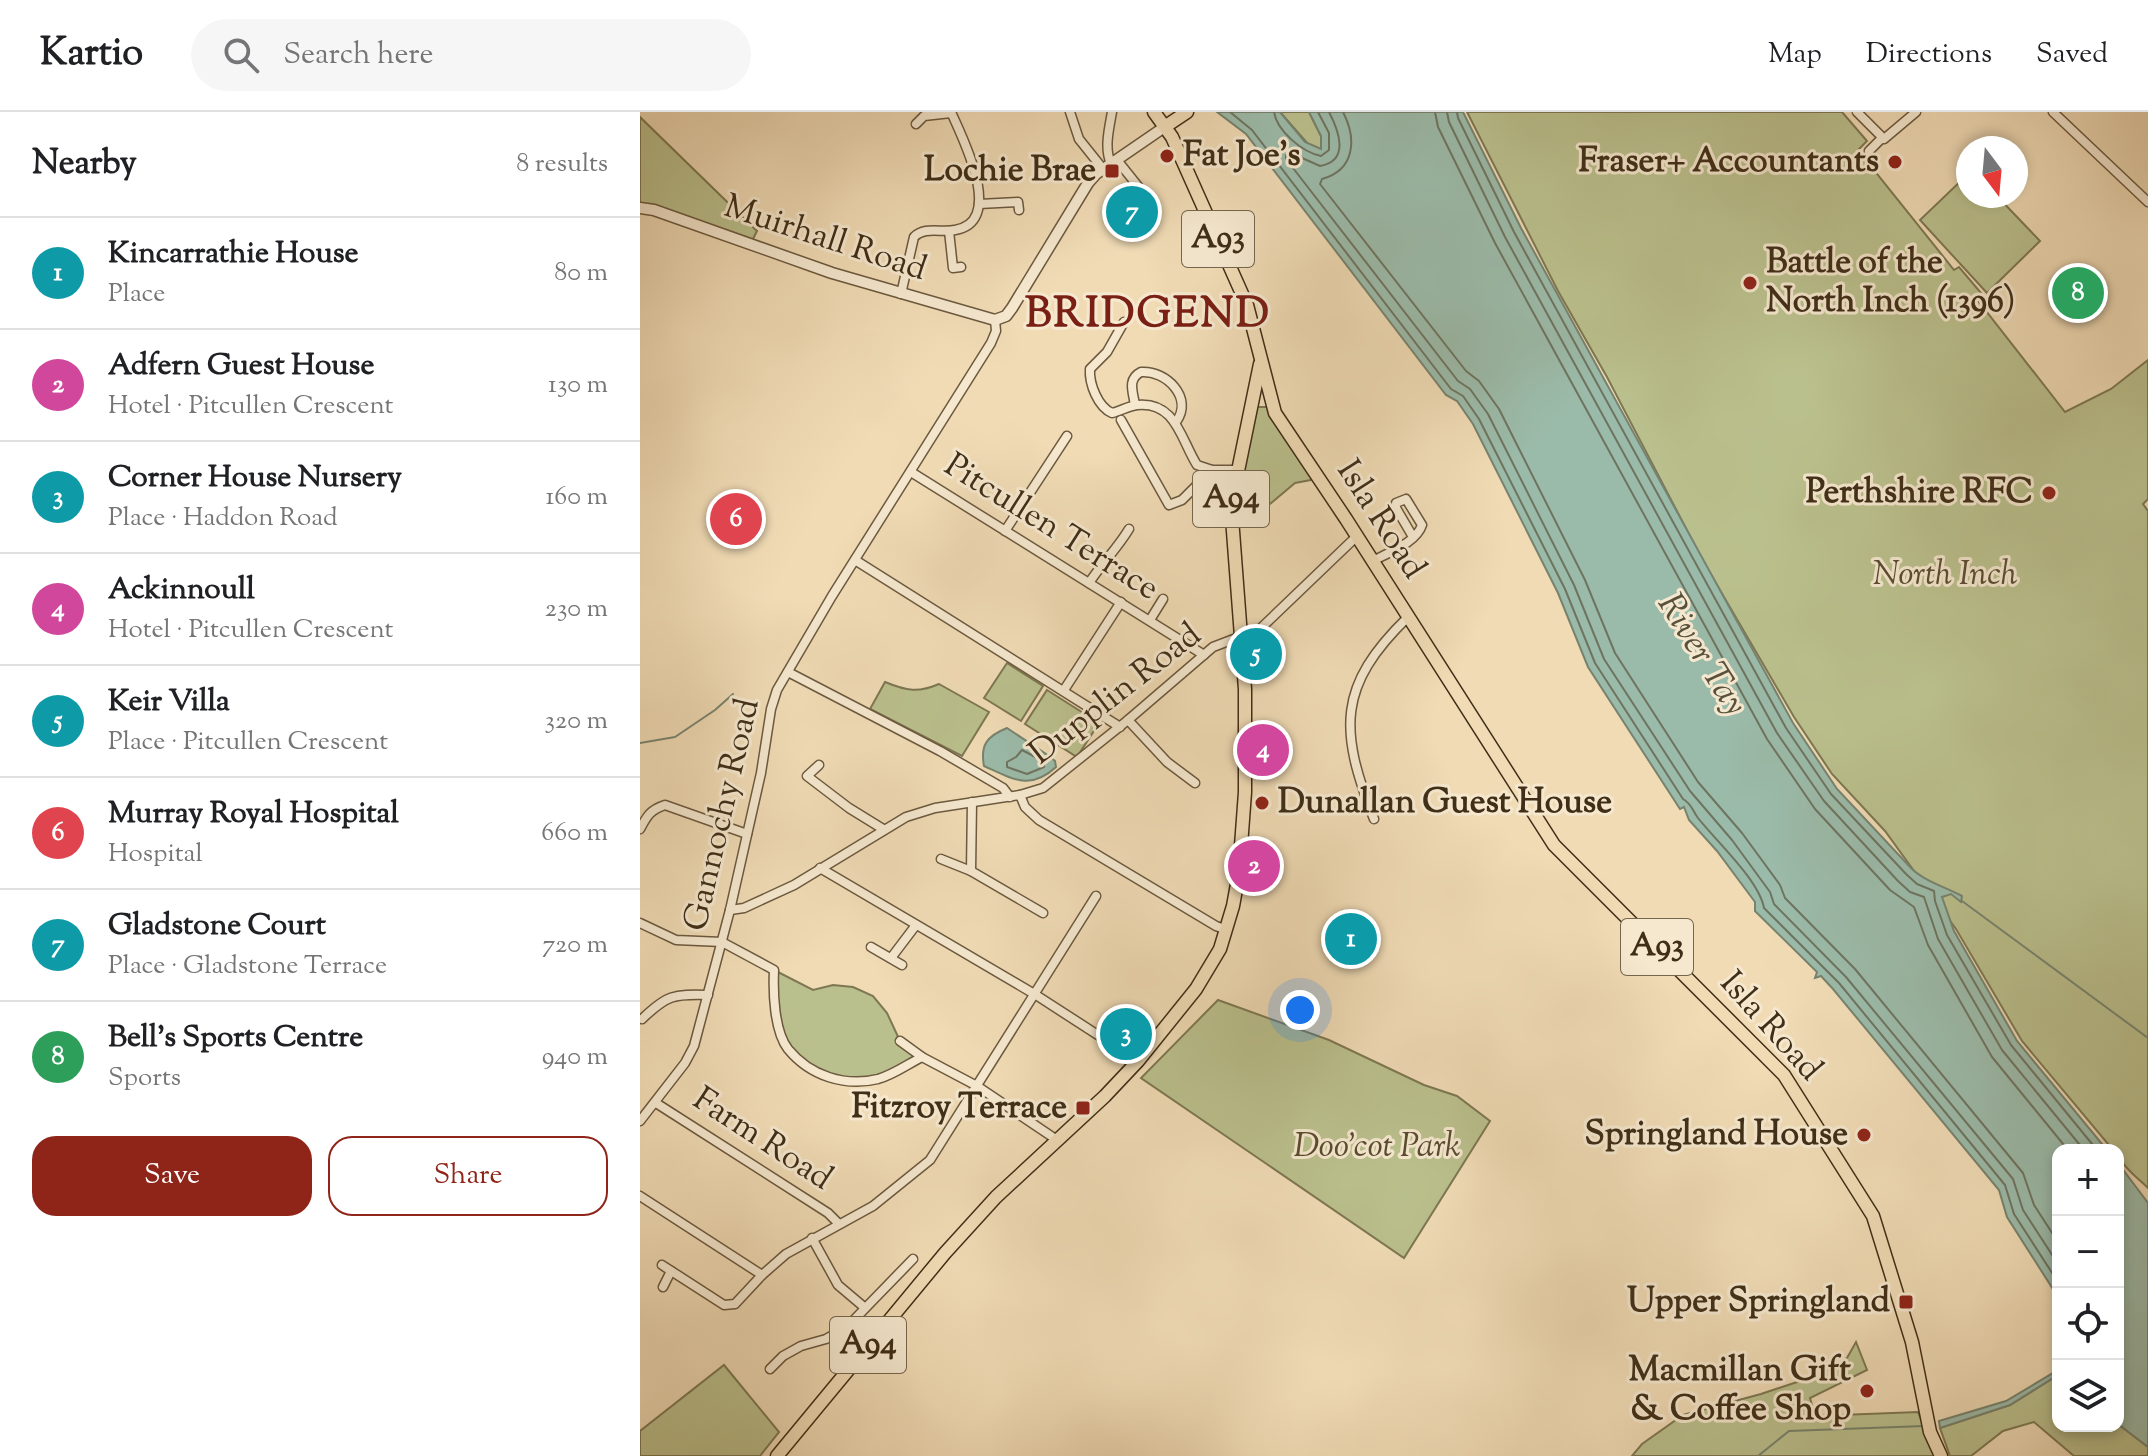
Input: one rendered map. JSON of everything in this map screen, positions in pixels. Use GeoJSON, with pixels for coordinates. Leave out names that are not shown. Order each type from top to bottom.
{"type":"FeatureCollection","features":[{"type":"Feature","properties":{"kind":"main road"},"geometry":{"type":"LineString","coordinates":[[1154,112],[1166,126],[1187,112]]}},
{"type":"Feature","properties":{"kind":"main road","name":"A93"},"geometry":{"type":"LineString","coordinates":[[1166,126],[1247,305],[1256,331],[1260,364]]}},
{"type":"Feature","properties":{"kind":"main road","name":"A94"},"geometry":{"type":"LineString","coordinates":[[777,1456],[945,1253],[996,1197],[1105,1096],[1138,1061],[1187,1000],[1220,949],[1233,906],[1243,835],[1246,756],[1242,636],[1231,505],[1260,364]]}},
{"type":"Feature","properties":{"kind":"main road","name":"Isla Road"},"geometry":{"type":"LineString","coordinates":[[1260,364],[1275,413],[1373,561],[1528,809],[1554,845],[1784,1075],[1873,1216],[1912,1342],[1930,1432],[1941,1456]]}},
{"type":"Feature","properties":{"kind":"street"},"geometry":{"type":"LineString","coordinates":[[1070,112],[1079,139],[1141,190]]}},
{"type":"Feature","properties":{"kind":"street"},"geometry":{"type":"LineString","coordinates":[[1110,164],[1108,138],[1112,112]]}},
{"type":"Feature","properties":{"kind":"street"},"geometry":{"type":"LineString","coordinates":[[1857,112],[1884,138]]}},
{"type":"Feature","properties":{"kind":"street"},"geometry":{"type":"LineString","coordinates":[[1869,151],[1916,112]]}},
{"type":"Feature","properties":{"kind":"street"},"geometry":{"type":"LineString","coordinates":[[2053,112],[2148,202]]}},
{"type":"Feature","properties":{"kind":"street"},"geometry":{"type":"LineString","coordinates":[[901,294],[914,237],[924,231],[949,231],[968,225],[977,217],[979,204],[979,189],[968,148],[951,113],[924,116],[916,124]]}},
{"type":"Feature","properties":{"kind":"street"},"geometry":{"type":"LineString","coordinates":[[995,320],[1008,314],[1081,193],[1110,164],[1166,126]]}},
{"type":"Feature","properties":{"kind":"street"},"geometry":{"type":"LineString","coordinates":[[979,204],[1018,202],[1019,210]]}},
{"type":"Feature","properties":{"kind":"street","name":"Muirhall Road"},"geometry":{"type":"LineString","coordinates":[[640,208],[654,210],[832,273],[995,320]]}},
{"type":"Feature","properties":{"kind":"street"},"geometry":{"type":"LineString","coordinates":[[949,231],[953,268],[961,267]]}},
{"type":"Feature","properties":{"kind":"street","name":"Gannochy Road"},"geometry":{"type":"LineString","coordinates":[[640,1121],[691,1054],[730,910],[777,690],[991,343],[996,331],[995,320]]}},
{"type":"Feature","properties":{"kind":"street"},"geometry":{"type":"LineString","coordinates":[[1124,322],[1107,352],[1090,369],[1092,385],[1108,413],[1135,405],[1155,407],[1176,422],[1197,465],[1212,470],[1237,470]]}},
{"type":"Feature","properties":{"kind":"street"},"geometry":{"type":"LineString","coordinates":[[1135,405],[1133,378],[1141,372],[1158,373],[1171,383],[1181,401],[1182,411],[1176,422]]}},
{"type":"Feature","properties":{"kind":"street"},"geometry":{"type":"LineString","coordinates":[[1121,420],[1169,505],[1182,500],[1212,470]]}},
{"type":"Feature","properties":{"kind":"street"},"geometry":{"type":"LineString","coordinates":[[1005,531],[1067,436]]}},
{"type":"Feature","properties":{"kind":"street","name":"Pitcullen Terrace"},"geometry":{"type":"LineString","coordinates":[[911,472],[1204,655]]}},
{"type":"Feature","properties":{"kind":"street"},"geometry":{"type":"LineString","coordinates":[[1089,583],[1107,556],[1116,551],[1129,529]]}},
{"type":"Feature","properties":{"kind":"street","name":"Dupplin Road"},"geometry":{"type":"LineString","coordinates":[[730,910],[769,898],[883,829],[920,812],[1015,796],[1043,788],[1213,647],[1260,629],[1357,536]]}},
{"type":"Feature","properties":{"kind":"street"},"geometry":{"type":"LineString","coordinates":[[1373,561],[1413,537]]}},
{"type":"Feature","properties":{"kind":"street"},"geometry":{"type":"LineString","coordinates":[[855,560],[1120,727]]}},
{"type":"Feature","properties":{"kind":"street"},"geometry":{"type":"LineString","coordinates":[[1150,620],[1163,599]]}},
{"type":"Feature","properties":{"kind":"street"},"geometry":{"type":"LineString","coordinates":[[1064,690],[1121,602]]}},
{"type":"Feature","properties":{"kind":"street"},"geometry":{"type":"LineString","coordinates":[[1374,819],[1358,779],[1349,722],[1353,699],[1369,662],[1408,617]]}},
{"type":"Feature","properties":{"kind":"street"},"geometry":{"type":"LineString","coordinates":[[788,672],[940,751],[1003,788],[1039,820],[1227,930]]}},
{"type":"Feature","properties":{"kind":"street"},"geometry":{"type":"LineString","coordinates":[[1128,720],[1167,762],[1195,783]]}},
{"type":"Feature","properties":{"kind":"street"},"geometry":{"type":"LineString","coordinates":[[819,765],[807,776],[883,829]]}},
{"type":"Feature","properties":{"kind":"street"},"geometry":{"type":"LineString","coordinates":[[971,871],[972,802]]}},
{"type":"Feature","properties":{"kind":"street"},"geometry":{"type":"LineString","coordinates":[[640,829],[648,814],[665,805],[747,834]]}},
{"type":"Feature","properties":{"kind":"street"},"geometry":{"type":"LineString","coordinates":[[941,859],[971,871],[1043,913]]}},
{"type":"Feature","properties":{"kind":"street"},"geometry":{"type":"LineString","coordinates":[[820,868],[1036,995],[1138,1061]]}},
{"type":"Feature","properties":{"kind":"street"},"geometry":{"type":"LineString","coordinates":[[662,1265],[729,1306],[735,1304],[786,1254],[873,1206],[930,1160],[1096,896]]}},
{"type":"Feature","properties":{"kind":"street"},"geometry":{"type":"LineString","coordinates":[[640,923],[676,940],[722,942],[774,970],[776,1015],[787,1048],[831,1079],[842,1082],[879,1079],[922,1057]]}},
{"type":"Feature","properties":{"kind":"street"},"geometry":{"type":"LineString","coordinates":[[891,958],[916,925]]}},
{"type":"Feature","properties":{"kind":"street"},"geometry":{"type":"LineString","coordinates":[[871,947],[902,965]]}},
{"type":"Feature","properties":{"kind":"street"},"geometry":{"type":"LineString","coordinates":[[642,1019],[662,1000],[687,994],[708,995]]}},
{"type":"Feature","properties":{"kind":"street"},"geometry":{"type":"LineString","coordinates":[[900,1041],[922,1057],[977,1086],[1057,1140]]}},
{"type":"Feature","properties":{"kind":"street","name":"Farm Road"},"geometry":{"type":"LineString","coordinates":[[656,1103],[828,1213],[839,1224]]}},
{"type":"Feature","properties":{"kind":"street"},"geometry":{"type":"LineString","coordinates":[[640,1196],[762,1275]]}},
{"type":"Feature","properties":{"kind":"street"},"geometry":{"type":"LineString","coordinates":[[812,1238],[838,1285],[864,1307]]}},
{"type":"Feature","properties":{"kind":"street"},"geometry":{"type":"LineString","coordinates":[[770,1369],[783,1356],[801,1346],[837,1334],[913,1259]]}},
{"type":"Feature","properties":{"kind":"street"},"geometry":{"type":"LineString","coordinates":[[663,1287],[671,1271]]}},
{"type":"Feature","properties":{"kind":"green space"},"geometry":{"type":"Polygon","coordinates":[[[1280,112],[1309,112],[1321,136],[1322,150],[1308,144],[1280,112]]]}},
{"type":"Feature","properties":{"kind":"green space","name":"North Inch"},"geometry":{"type":"Polygon","coordinates":[[[1467,112],[1842,112],[1867,141],[1858,150],[1954,270],[1959,267],[1981,293],[1976,298],[2065,412],[2111,389],[2148,360],[2148,499],[2143,504],[2148,511],[2148,1188],[2124,1164],[2124,1144],[2108,1144],[2022,1041],[1956,929],[1885,831],[1832,774],[1794,717],[1703,561],[1607,377],[1558,291],[1467,112]]]}},
{"type":"Feature","properties":{"kind":"green space"},"geometry":{"type":"Polygon","coordinates":[[[640,117],[757,231],[752,241],[655,205],[640,203],[640,117]]]}},
{"type":"Feature","properties":{"kind":"green space"},"geometry":{"type":"Polygon","coordinates":[[[1956,186],[1956,208],[2008,208],[2040,241],[1987,293],[1920,220],[1956,186]]]}},
{"type":"Feature","properties":{"kind":"green space"},"geometry":{"type":"Polygon","coordinates":[[[1257,407],[1268,407],[1316,479],[1295,483],[1264,509],[1240,482],[1257,407]]]}},
{"type":"Feature","properties":{"kind":"green space"},"geometry":{"type":"Polygon","coordinates":[[[1007,663],[1043,686],[1021,721],[984,698],[1007,663]]]}},
{"type":"Feature","properties":{"kind":"green space"},"geometry":{"type":"Polygon","coordinates":[[[885,682],[912,690],[939,684],[989,712],[962,756],[870,709],[885,682]]]}},
{"type":"Feature","properties":{"kind":"green space"},"geometry":{"type":"Polygon","coordinates":[[[1047,690],[1099,723],[1077,757],[1025,724],[1047,690]]]}},
{"type":"Feature","properties":{"kind":"green space"},"geometry":{"type":"Polygon","coordinates":[[[774,970],[813,990],[833,985],[853,987],[873,996],[887,1013],[900,1041],[922,1057],[879,1079],[831,1079],[787,1048],[776,1015],[774,970]]]}},
{"type":"Feature","properties":{"kind":"green space","name":"Doo'cot Park"},"geometry":{"type":"Polygon","coordinates":[[[1218,1000],[1329,1040],[1424,1085],[1457,1096],[1490,1121],[1404,1258],[1141,1078],[1218,1000]]]}},
{"type":"Feature","properties":{"kind":"green space"},"geometry":{"type":"Polygon","coordinates":[[[1856,1342],[1867,1370],[1810,1398],[1815,1416],[1918,1412],[1937,1456],[1632,1456],[1642,1444],[1683,1415],[1818,1375],[1847,1358],[1856,1342]]]}},
{"type":"Feature","properties":{"kind":"green space"},"geometry":{"type":"Polygon","coordinates":[[[724,1365],[779,1432],[760,1456],[640,1456],[640,1431],[724,1365]]]}},
{"type":"Feature","properties":{"kind":"green space"},"geometry":{"type":"Polygon","coordinates":[[[2052,1379],[2052,1432],[2124,1432],[2124,1429],[2148,1447],[2148,1456],[2074,1456],[2034,1422],[2003,1431],[1971,1456],[1950,1456],[1940,1428],[2010,1405],[2052,1379]]]}},
{"type":"Feature","properties":{"kind":"water","name":"River Tay"},"geometry":{"type":"Polygon","coordinates":[[[1217,112],[1280,112],[1305,142],[1321,149],[1321,136],[1309,112],[1463,112],[1521,228],[1793,723],[1837,789],[1911,868],[1962,896],[1961,902],[1951,894],[1942,897],[1954,931],[2017,1041],[2102,1144],[2052,1144],[2052,1288],[2007,1217],[1999,1190],[1833,989],[1821,976],[1815,978],[1817,972],[1755,911],[1755,902],[1689,820],[1684,807],[1680,809],[1588,667],[1558,593],[1473,424],[1457,401],[1446,395],[1246,134],[1217,112]]]}},
{"type":"Feature","properties":{"kind":"water"},"geometry":{"type":"Polygon","coordinates":[[[1007,728],[1049,756],[1056,767],[1029,781],[984,766],[986,742],[1007,728]]]}},
{"type":"Feature","properties":{"kind":"water"},"geometry":{"type":"Polygon","coordinates":[[[2124,1171],[2148,1203],[2148,1447],[2124,1429],[2124,1171]]]}},
{"type":"Feature","properties":{"kind":"water"},"geometry":{"type":"Polygon","coordinates":[[[2052,1374],[2052,1379],[2010,1405],[1940,1428],[1939,1421],[2006,1401],[2052,1374]]]}},
{"type":"Feature","properties":{"kind":"waterway"},"geometry":{"type":"LineString","coordinates":[[640,743],[675,737],[733,694]]}},
{"type":"Feature","properties":{"kind":"waterway"},"geometry":{"type":"LineString","coordinates":[[1962,901],[2148,1038]]}},
{"type":"Feature","properties":{"kind":"waterway"},"geometry":{"type":"LineString","coordinates":[[1758,1456],[1789,1431],[1924,1426]]}},
{"type":"Feature","properties":{"kind":"place","name":"Fat Joe's"},"geometry":{"type":"Point","coordinates":[1167,156]}},
{"type":"Feature","properties":{"kind":"place","name":"Fraser+ Accountants"},"geometry":{"type":"Point","coordinates":[1895,162]}},
{"type":"Feature","properties":{"kind":"place","name":"Lochie Brae"},"geometry":{"type":"Point","coordinates":[1112,171]}},
{"type":"Feature","properties":{"kind":"place","name":"Gladstone Court"},"geometry":{"type":"Point","coordinates":[1132,212]}},
{"type":"Feature","properties":{"kind":"place","name":"Battle of the North Inch (1396)"},"geometry":{"type":"Point","coordinates":[1750,283]}},
{"type":"Feature","properties":{"kind":"place","name":"Bell's Sports Centre"},"geometry":{"type":"Point","coordinates":[2078,293]}},
{"type":"Feature","properties":{"kind":"place","name":"Perthshire RFC"},"geometry":{"type":"Point","coordinates":[2049,493]}},
{"type":"Feature","properties":{"kind":"place","name":"Murray Royal Hospital"},"geometry":{"type":"Point","coordinates":[736,519]}},
{"type":"Feature","properties":{"kind":"place","name":"Keir Villa"},"geometry":{"type":"Point","coordinates":[1256,654]}},
{"type":"Feature","properties":{"kind":"place","name":"Ackinnoull"},"geometry":{"type":"Point","coordinates":[1263,750]}},
{"type":"Feature","properties":{"kind":"place","name":"Dunallan Guest House"},"geometry":{"type":"Point","coordinates":[1262,803]}},
{"type":"Feature","properties":{"kind":"place","name":"Adfern Guest House"},"geometry":{"type":"Point","coordinates":[1254,866]}},
{"type":"Feature","properties":{"kind":"place","name":"Kincarrathie House"},"geometry":{"type":"Point","coordinates":[1351,939]}},
{"type":"Feature","properties":{"kind":"place","name":"Corner House Nursery"},"geometry":{"type":"Point","coordinates":[1126,1034]}},
{"type":"Feature","properties":{"kind":"place","name":"Fitzroy Terrace"},"geometry":{"type":"Point","coordinates":[1083,1108]}},
{"type":"Feature","properties":{"kind":"place","name":"Springland House"},"geometry":{"type":"Point","coordinates":[1864,1135]}},
{"type":"Feature","properties":{"kind":"place","name":"Upper Springland"},"geometry":{"type":"Point","coordinates":[1906,1302]}},
{"type":"Feature","properties":{"kind":"place","name":"Macmillan Gift & Coffee Shop"},"geometry":{"type":"Point","coordinates":[1867,1391]}},
{"type":"Feature","properties":{"kind":"district","name":"BRIDGEND"},"geometry":{"type":"Point","coordinates":[1148,316]}}]}
